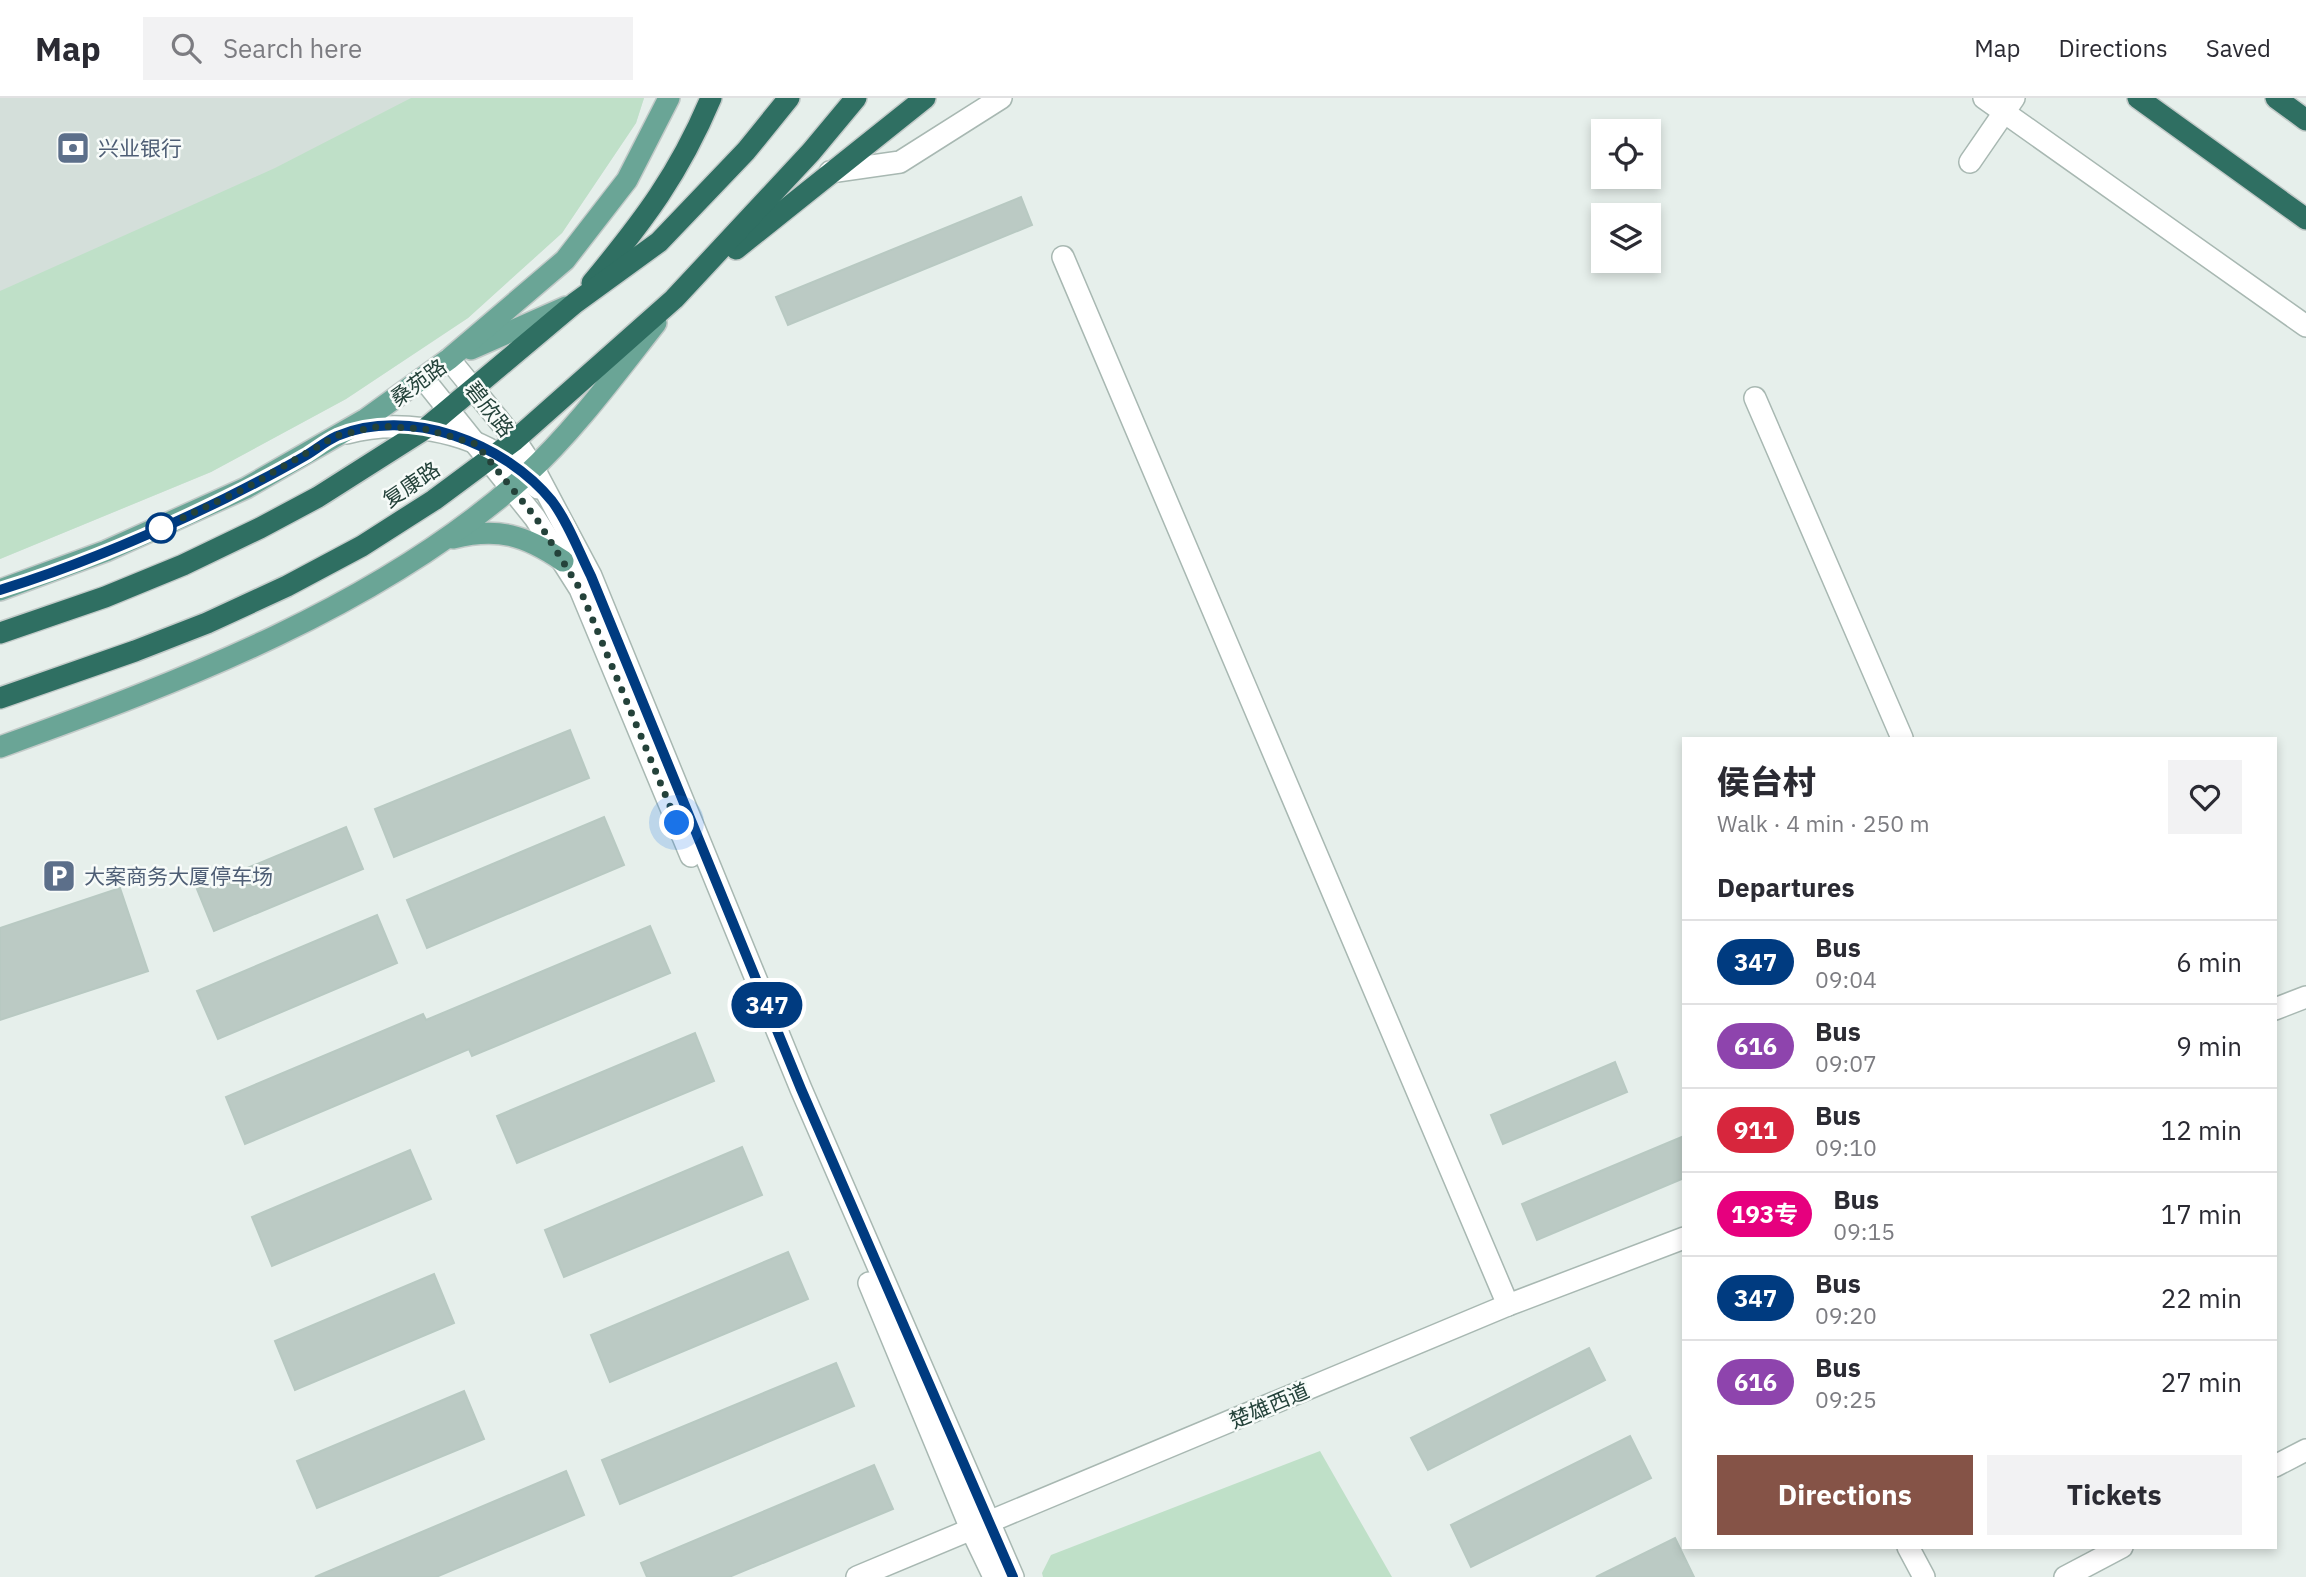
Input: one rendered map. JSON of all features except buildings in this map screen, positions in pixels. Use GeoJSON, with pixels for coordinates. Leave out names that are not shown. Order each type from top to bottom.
{"type":"FeatureCollection","features":[{"type":"Feature","properties":{"kind":"highway"},"geometry":{"type":"LineString","coordinates":[[575,303],[641,224],[669,184],[711,98]]}},
{"type":"Feature","properties":{"kind":"highway","name":"复康路"},"geometry":{"type":"LineString","coordinates":[[0,633],[105,597],[183,565],[318,496],[425,429],[575,303],[659,242],[746,151],[789,98]]}},
{"type":"Feature","properties":{"kind":"highway","name":"复康路"},"geometry":{"type":"LineString","coordinates":[[0,698],[207,623],[287,586],[362,546],[414,513],[487,452],[515,440],[674,299],[811,152],[856,98]]}},
{"type":"Feature","properties":{"kind":"highway"},"geometry":{"type":"LineString","coordinates":[[674,299],[925,98]]}},
{"type":"Feature","properties":{"kind":"highway"},"geometry":{"type":"LineString","coordinates":[[2138,98],[2306,219]]}},
{"type":"Feature","properties":{"kind":"highway"},"geometry":{"type":"LineString","coordinates":[[2276,98],[2306,120]]}},
{"type":"Feature","properties":{"kind":"main road","name":"桑苑路"},"geometry":{"type":"LineString","coordinates":[[0,590],[50,573],[179,520],[258,482],[366,419],[449,359],[565,260],[627,180],[669,98]]}},
{"type":"Feature","properties":{"kind":"main road"},"geometry":{"type":"LineString","coordinates":[[0,747],[173,682],[270,639],[381,579],[440,541],[480,513],[523,477],[617,372],[674,299]]}},
{"type":"Feature","properties":{"kind":"main road"},"geometry":{"type":"LineString","coordinates":[[449,359],[575,303]]}},
{"type":"Feature","properties":{"kind":"main road"},"geometry":{"type":"LineString","coordinates":[[440,541],[480,532],[497,533],[531,542],[563,561]]}},
{"type":"Feature","properties":{"kind":"street"},"geometry":{"type":"LineString","coordinates":[[830,172],[900,162],[947,135],[1002,98]]}},
{"type":"Feature","properties":{"kind":"street"},"geometry":{"type":"LineString","coordinates":[[1983,98],[2008,105],[2306,326]]}},
{"type":"Feature","properties":{"kind":"street"},"geometry":{"type":"LineString","coordinates":[[1970,162],[2008,105]]}},
{"type":"Feature","properties":{"kind":"street"},"geometry":{"type":"LineString","coordinates":[[1063,257],[1508,1305]]}},
{"type":"Feature","properties":{"kind":"street","name":"碧欣路"},"geometry":{"type":"LineString","coordinates":[[449,359],[515,440],[536,518],[585,601],[979,1525],[1013,1577]]}},
{"type":"Feature","properties":{"kind":"street","name":"碧欣路"},"geometry":{"type":"LineString","coordinates":[[423,378],[487,452],[523,477],[552,502],[591,576],[979,1525],[994,1577]]}},
{"type":"Feature","properties":{"kind":"street"},"geometry":{"type":"LineString","coordinates":[[1755,398],[1902,737]]}},
{"type":"Feature","properties":{"kind":"street"},"geometry":{"type":"LineString","coordinates":[[336,436],[380,426],[425,429],[487,452]]}},
{"type":"Feature","properties":{"kind":"street"},"geometry":{"type":"LineString","coordinates":[[2277,1008],[2306,997]]}},
{"type":"Feature","properties":{"kind":"street","name":"楚雄西道"},"geometry":{"type":"LineString","coordinates":[[857,1577],[1508,1305],[1682,1239]]}},
{"type":"Feature","properties":{"kind":"street"},"geometry":{"type":"LineString","coordinates":[[2277,1465],[2306,1450]]}},
{"type":"Feature","properties":{"kind":"street"},"geometry":{"type":"LineString","coordinates":[[1909,1549],[1924,1577]]}},
{"type":"Feature","properties":{"kind":"street"},"geometry":{"type":"LineString","coordinates":[[2065,1577],[2118,1549]]}},
{"type":"Feature","properties":{"kind":"shaded area"},"geometry":{"type":"Polygon","coordinates":[[[0,98],[644,98],[636,123],[562,233],[468,318],[346,399],[211,472],[0,559],[0,98]]]}},
{"type":"Feature","properties":{"kind":"green space"},"geometry":{"type":"Polygon","coordinates":[[[411,98],[644,98],[636,123],[562,233],[468,318],[346,399],[211,472],[0,559],[0,291],[275,168],[411,98]]]}},
{"type":"Feature","properties":{"kind":"green space"},"geometry":{"type":"Polygon","coordinates":[[[1320,1451],[1392,1577],[1043,1577],[1042,1573],[1051,1555],[1320,1451]]]}},
{"type":"Feature","properties":{"kind":"bus line","name":"347"},"geometry":{"type":"LineString","coordinates":[[0,590],[38,578],[179,520],[304,457],[336,436],[380,426],[425,429],[456,437],[497,453],[552,502],[591,576],[801,1089],[1013,1577]]}},
{"type":"Feature","properties":{"kind":"place","name":"兴业银行"},"geometry":{"type":"Point","coordinates":[73,148]}},
{"type":"Feature","properties":{"kind":"place","name":"大案商务大厦停车场"},"geometry":{"type":"Point","coordinates":[59,876]}},
{"type":"Feature","properties":{"kind":"route"},"geometry":{"type":"LineString","coordinates":[[161,528],[155,531],[246,488],[304,457],[336,436],[380,426],[425,429],[476,444],[536,518],[580,589],[677,823]]}}]}
